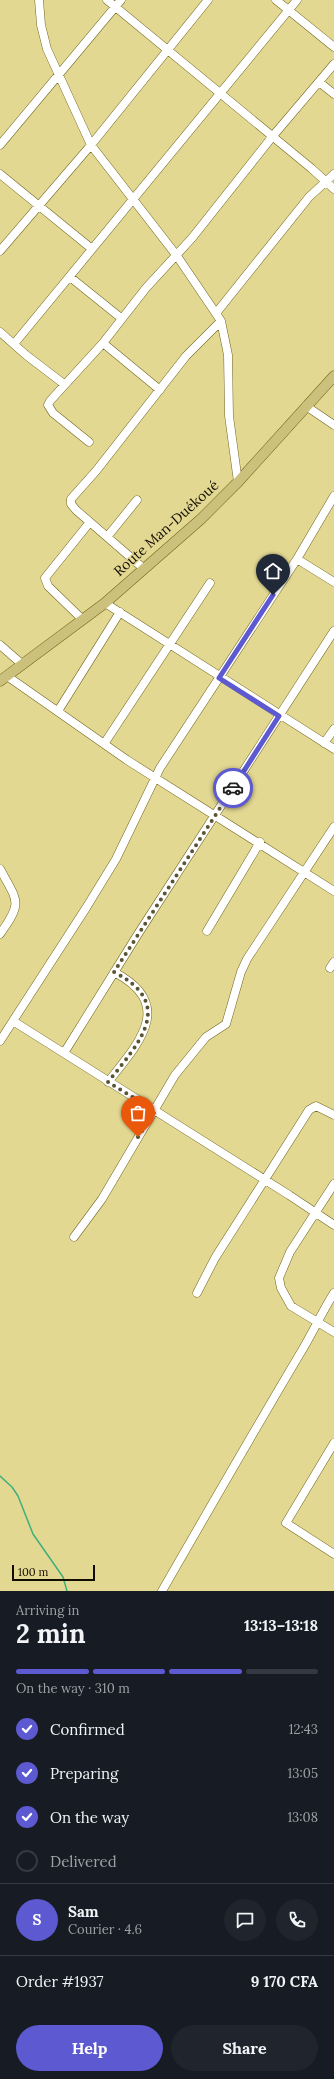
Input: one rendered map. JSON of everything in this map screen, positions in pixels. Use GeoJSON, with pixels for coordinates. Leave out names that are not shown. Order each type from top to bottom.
{"type":"FeatureCollection","features":[{"type":"Feature","properties":{"kind":"main road","name":"Route Man-Duékoué"},"geometry":{"type":"LineString","coordinates":[[4,679],[105,603],[200,519],[238,482],[334,376]]}},
{"type":"Feature","properties":{"kind":"street"},"geometry":{"type":"LineString","coordinates":[[38,0],[44,39],[58,76],[91,145],[176,256],[217,312],[221,321],[228,355],[230,416],[238,482]]}},
{"type":"Feature","properties":{"kind":"street"},"geometry":{"type":"LineString","coordinates":[[107,0],[118,3],[168,51],[334,189]]}},
{"type":"Feature","properties":{"kind":"street"},"geometry":{"type":"LineString","coordinates":[[0,251],[91,145],[208,0]]}},
{"type":"Feature","properties":{"kind":"street"},"geometry":{"type":"LineString","coordinates":[[276,0],[334,47]]}},
{"type":"Feature","properties":{"kind":"street"},"geometry":{"type":"LineString","coordinates":[[14,344],[297,0]]}},
{"type":"Feature","properties":{"kind":"street"},"geometry":{"type":"LineString","coordinates":[[2,140],[58,76],[118,3]]}},
{"type":"Feature","properties":{"kind":"street"},"geometry":{"type":"LineString","coordinates":[[89,442],[49,408],[50,401],[103,343],[122,318],[176,256],[272,137],[334,64]]}},
{"type":"Feature","properties":{"kind":"street"},"geometry":{"type":"LineString","coordinates":[[319,82],[334,94]]}},
{"type":"Feature","properties":{"kind":"street"},"geometry":{"type":"LineString","coordinates":[[0,174],[92,249]]}},
{"type":"Feature","properties":{"kind":"street"},"geometry":{"type":"LineString","coordinates":[[217,312],[309,197],[334,174]]}},
{"type":"Feature","properties":{"kind":"street"},"geometry":{"type":"LineString","coordinates":[[70,277],[122,318]]}},
{"type":"Feature","properties":{"kind":"street"},"geometry":{"type":"LineString","coordinates":[[143,568],[73,506],[71,499],[193,348],[221,321]]}},
{"type":"Feature","properties":{"kind":"street"},"geometry":{"type":"LineString","coordinates":[[0,332],[64,384]]}},
{"type":"Feature","properties":{"kind":"street"},"geometry":{"type":"LineString","coordinates":[[103,343],[160,390]]}},
{"type":"Feature","properties":{"kind":"street"},"geometry":{"type":"LineString","coordinates":[[306,406],[334,425]]}},
{"type":"Feature","properties":{"kind":"street"},"geometry":{"type":"LineString","coordinates":[[0,1041],[79,920],[112,864],[130,833],[154,777],[296,558],[334,496]]}},
{"type":"Feature","properties":{"kind":"street"},"geometry":{"type":"LineString","coordinates":[[107,537],[137,500]]}},
{"type":"Feature","properties":{"kind":"street"},"geometry":{"type":"LineString","coordinates":[[83,620],[48,586],[45,578],[90,522]]}},
{"type":"Feature","properties":{"kind":"street"},"geometry":{"type":"LineString","coordinates":[[296,558],[334,582]]}},
{"type":"Feature","properties":{"kind":"street"},"geometry":{"type":"LineString","coordinates":[[104,744],[210,583]]}},
{"type":"Feature","properties":{"kind":"street"},"geometry":{"type":"LineString","coordinates":[[105,603],[219,678],[334,750]]}},
{"type":"Feature","properties":{"kind":"street"},"geometry":{"type":"LineString","coordinates":[[58,711],[120,612]]}},
{"type":"Feature","properties":{"kind":"street"},"geometry":{"type":"LineString","coordinates":[[64,1052],[334,630]]}},
{"type":"Feature","properties":{"kind":"street"},"geometry":{"type":"LineString","coordinates":[[0,645],[23,664]]}},
{"type":"Feature","properties":{"kind":"street"},"geometry":{"type":"LineString","coordinates":[[4,679],[58,711],[154,777],[260,842],[334,891]]}},
{"type":"Feature","properties":{"kind":"street"},"geometry":{"type":"LineString","coordinates":[[324,743],[334,729]]}},
{"type":"Feature","properties":{"kind":"street"},"geometry":{"type":"LineString","coordinates":[[74,1237],[102,1199],[175,1075],[206,1037],[226,1024],[241,972],[247,959],[334,827]]}},
{"type":"Feature","properties":{"kind":"street"},"geometry":{"type":"LineString","coordinates":[[207,932],[260,842]]}},
{"type":"Feature","properties":{"kind":"street"},"geometry":{"type":"LineString","coordinates":[[0,869],[11,888],[16,905],[13,916],[0,934]]}},
{"type":"Feature","properties":{"kind":"street"},"geometry":{"type":"LineString","coordinates":[[108,1082],[141,1035],[146,1025],[148,1010],[147,1001],[140,989],[127,978],[114,972]]}},
{"type":"Feature","properties":{"kind":"street"},"geometry":{"type":"LineString","coordinates":[[13,1021],[334,1225]]}},
{"type":"Feature","properties":{"kind":"street"},"geometry":{"type":"LineString","coordinates":[[197,1293],[215,1258],[312,1108],[318,1107],[334,1115]]}},
{"type":"Feature","properties":{"kind":"street"},"geometry":{"type":"LineString","coordinates":[[334,1184],[290,1252],[279,1278],[281,1288],[288,1303],[300,1313],[334,1332]]}},
{"type":"Feature","properties":{"kind":"street"},"geometry":{"type":"LineString","coordinates":[[162,1591],[334,1293]]}},
{"type":"Feature","properties":{"kind":"street"},"geometry":{"type":"LineString","coordinates":[[334,1445],[286,1523],[334,1554]]}},
{"type":"Feature","properties":{"kind":"waterway"},"geometry":{"type":"LineString","coordinates":[[0,1476],[12,1487],[18,1496],[33,1534],[63,1577],[67,1591]]}},
{"type":"Feature","properties":{"kind":"way so far"},"geometry":{"type":"LineString","coordinates":[[138,1137],[155,1111],[108,1082],[134,1047],[146,1025],[148,1018],[147,1001],[140,989],[127,978],[114,972],[233,788]]}},
{"type":"Feature","properties":{"kind":"route"},"geometry":{"type":"LineString","coordinates":[[233,788],[279,716],[219,678],[273,595]]}}]}
